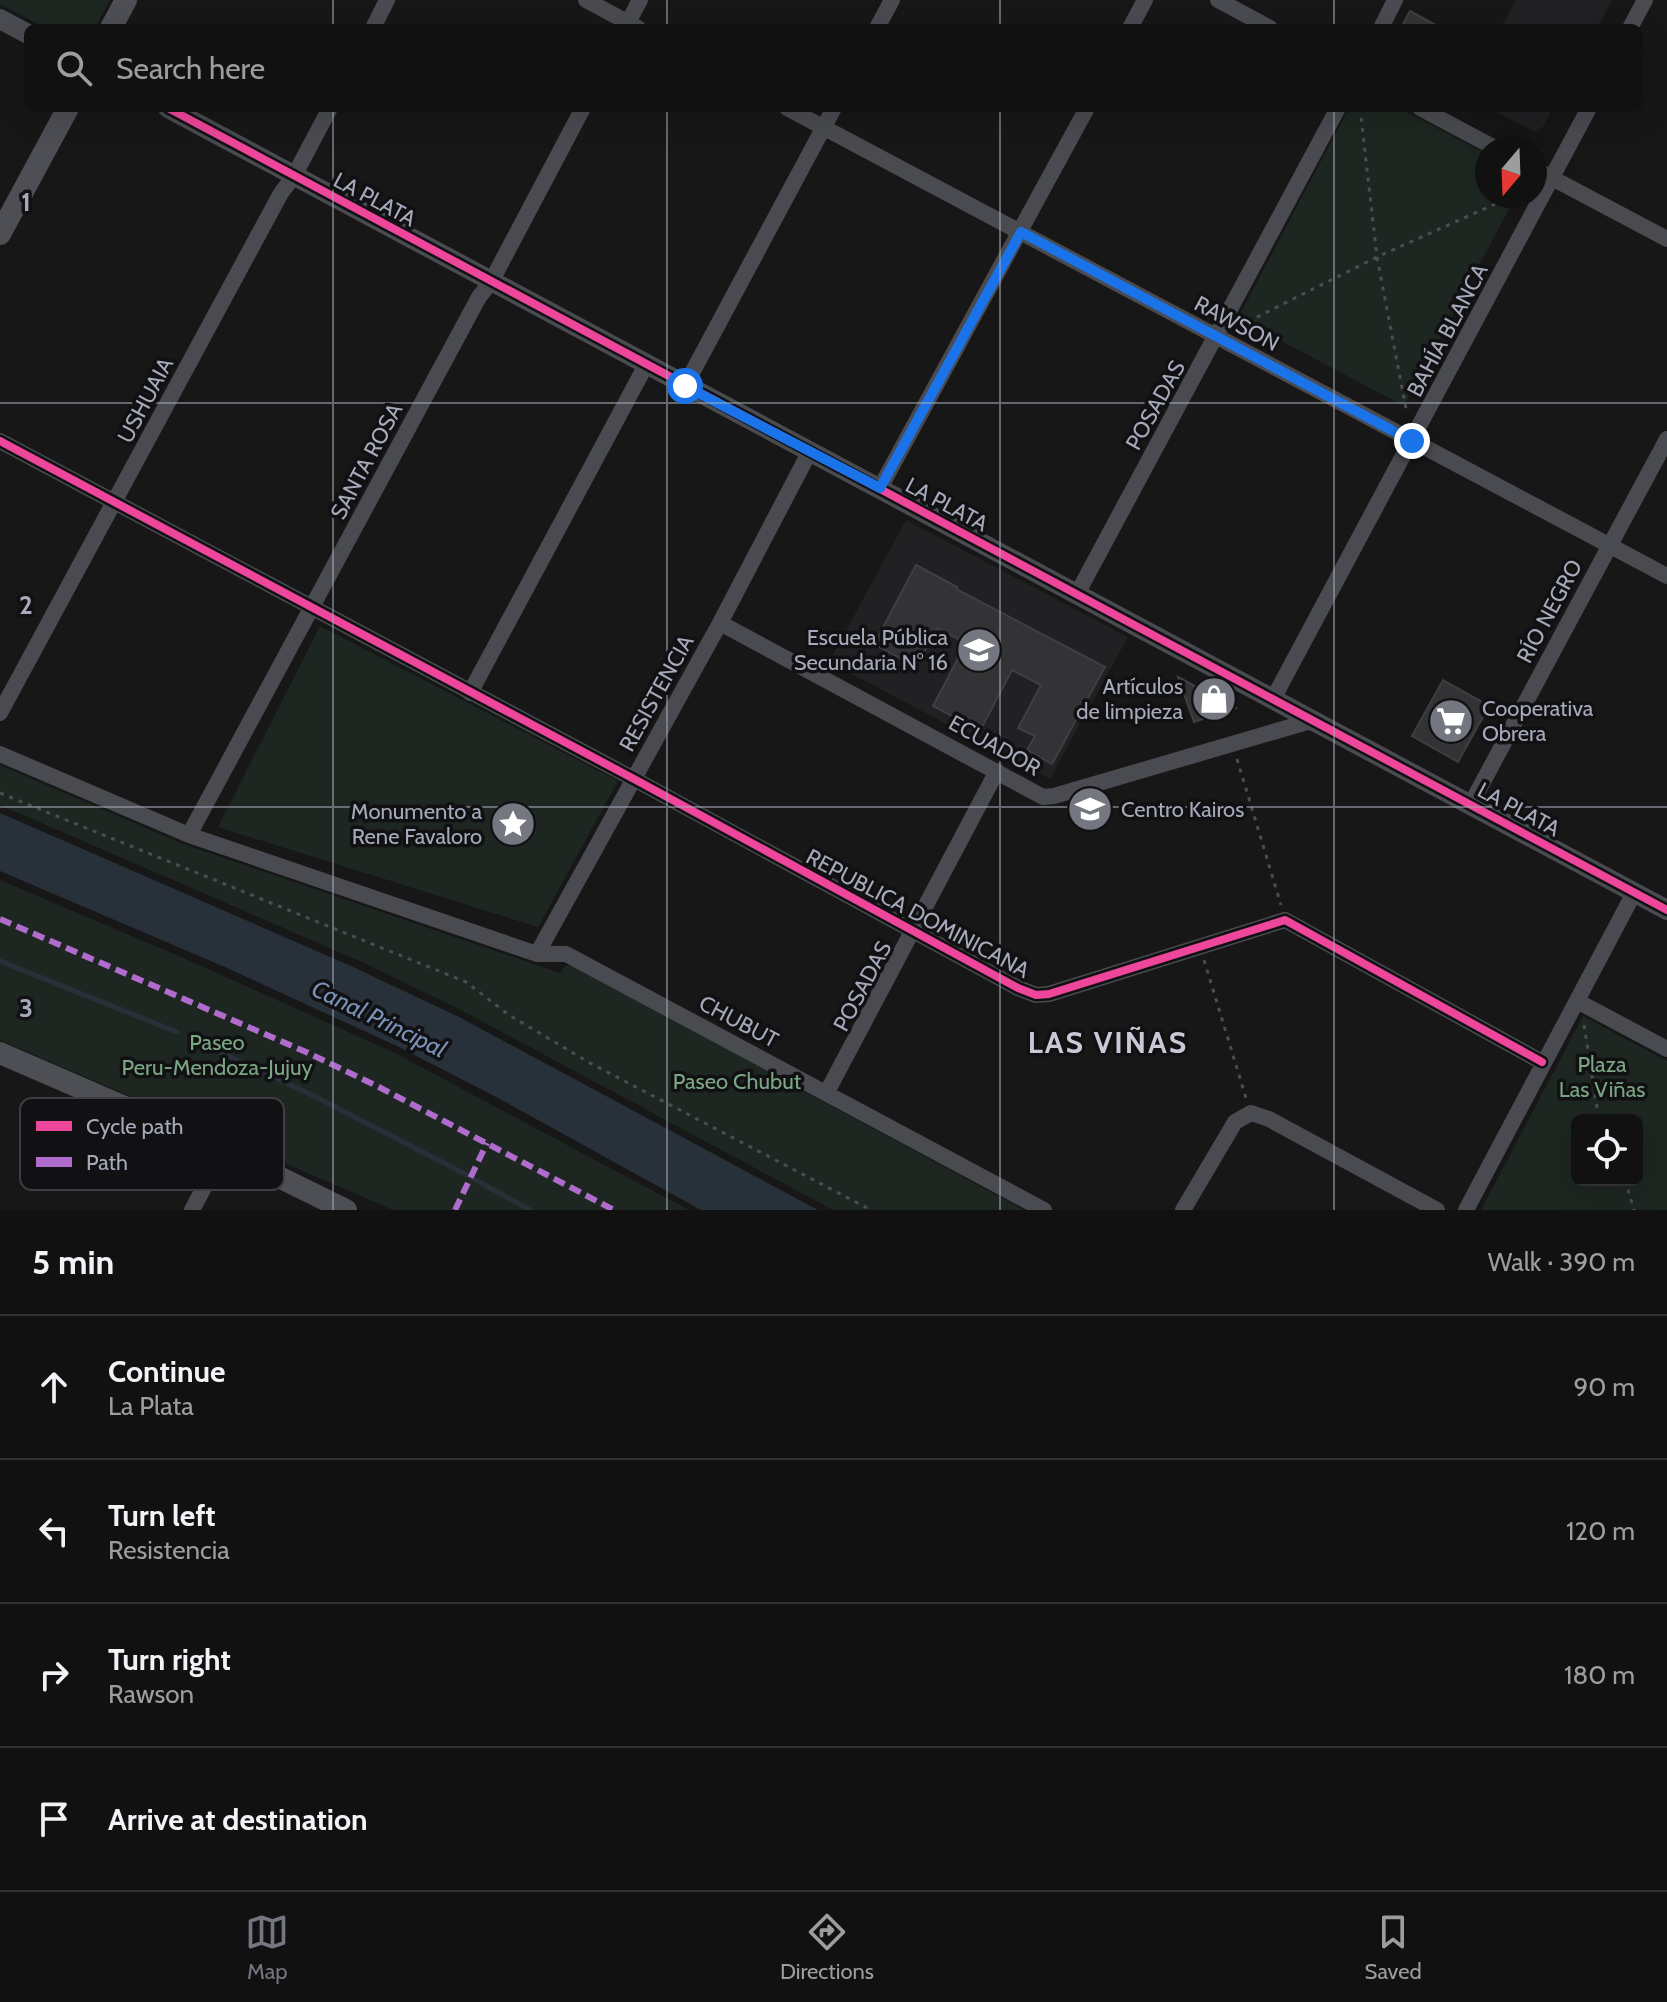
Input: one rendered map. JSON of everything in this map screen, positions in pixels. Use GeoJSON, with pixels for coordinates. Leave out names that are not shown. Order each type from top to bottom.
{"type":"FeatureCollection","features":[{"type":"Feature","properties":{"kind":"main road"},"geometry":{"type":"LineString","coordinates":[[113,24],[126,0]]}},
{"type":"Feature","properties":{"kind":"main road"},"geometry":{"type":"LineString","coordinates":[[0,234],[66,112]]}},
{"type":"Feature","properties":{"kind":"main road"},"geometry":{"type":"LineString","coordinates":[[0,1053],[104,1098]]}},
{"type":"Feature","properties":{"kind":"main road"},"geometry":{"type":"LineString","coordinates":[[284,1180],[346,1210]]}},
{"type":"Feature","properties":{"kind":"street"},"geometry":{"type":"LineString","coordinates":[[375,24],[387,0]]}},
{"type":"Feature","properties":{"kind":"street"},"geometry":{"type":"LineString","coordinates":[[586,0],[628,24]]}},
{"type":"Feature","properties":{"kind":"street"},"geometry":{"type":"LineString","coordinates":[[632,24],[640,0]]}},
{"type":"Feature","properties":{"kind":"street"},"geometry":{"type":"LineString","coordinates":[[879,24],[892,0]]}},
{"type":"Feature","properties":{"kind":"street"},"geometry":{"type":"LineString","coordinates":[[1132,24],[1145,0]]}},
{"type":"Feature","properties":{"kind":"street"},"geometry":{"type":"LineString","coordinates":[[1218,0],[1263,24]]}},
{"type":"Feature","properties":{"kind":"street"},"geometry":{"type":"LineString","coordinates":[[1383,24],[1395,0]]}},
{"type":"Feature","properties":{"kind":"street"},"geometry":{"type":"LineString","coordinates":[[1632,24],[1645,0]]}},
{"type":"Feature","properties":{"kind":"street"},"geometry":{"type":"LineString","coordinates":[[0,19],[24,32]]}},
{"type":"Feature","properties":{"kind":"street","name":"LA PLATA"},"geometry":{"type":"LineString","coordinates":[[175,112],[1667,910]]}},
{"type":"Feature","properties":{"kind":"street","name":"USHUAIA"},"geometry":{"type":"LineString","coordinates":[[0,713],[328,112]]}},
{"type":"Feature","properties":{"kind":"street","name":"SANTA ROSA"},"geometry":{"type":"LineString","coordinates":[[189,835],[581,112]]}},
{"type":"Feature","properties":{"kind":"street","name":"RAWSON"},"geometry":{"type":"LineString","coordinates":[[795,112],[1667,576]]}},
{"type":"Feature","properties":{"kind":"street"},"geometry":{"type":"LineString","coordinates":[[685,386],[832,112]]}},
{"type":"Feature","properties":{"kind":"street"},"geometry":{"type":"LineString","coordinates":[[880,488],[1085,112]]}},
{"type":"Feature","properties":{"kind":"street","name":"POSADAS"},"geometry":{"type":"LineString","coordinates":[[1077,594],[1336,112]]}},
{"type":"Feature","properties":{"kind":"street"},"geometry":{"type":"LineString","coordinates":[[1428,112],[1475,137]]}},
{"type":"Feature","properties":{"kind":"street","name":"BAHÍA BLANCA"},"geometry":{"type":"LineString","coordinates":[[1273,699],[1587,112]]}},
{"type":"Feature","properties":{"kind":"street"},"geometry":{"type":"LineString","coordinates":[[1547,176],[1667,239]]}},
{"type":"Feature","properties":{"kind":"street"},"geometry":{"type":"LineString","coordinates":[[470,693],[646,365]]}},
{"type":"Feature","properties":{"kind":"street","name":"RÍO NEGRO"},"geometry":{"type":"LineString","coordinates":[[1471,804],[1667,439]]}},
{"type":"Feature","properties":{"kind":"street","name":"REPUBLICA DOMINICANA"},"geometry":{"type":"LineString","coordinates":[[0,441],[634,779],[911,932],[1036,995],[1049,994],[1285,920]]}},
{"type":"Feature","properties":{"kind":"street","name":"RESISTENCIA"},"geometry":{"type":"LineString","coordinates":[[537,954],[720,623],[810,451]]}},
{"type":"Feature","properties":{"kind":"street","name":"ECUADOR"},"geometry":{"type":"LineString","coordinates":[[720,623],[1043,797],[1314,720]]}},
{"type":"Feature","properties":{"kind":"street","name":"CHUBUT"},"geometry":{"type":"LineString","coordinates":[[0,754],[189,835],[537,954],[566,954],[1044,1210]]}},
{"type":"Feature","properties":{"kind":"street","name":"POSADAS"},"geometry":{"type":"LineString","coordinates":[[827,1092],[997,771]]}},
{"type":"Feature","properties":{"kind":"street"},"geometry":{"type":"LineString","coordinates":[[1466,1210],[1542,1062],[1580,1009],[1634,893]]}},
{"type":"Feature","properties":{"kind":"street"},"geometry":{"type":"LineString","coordinates":[[1285,920],[1542,1062]]}},
{"type":"Feature","properties":{"kind":"street"},"geometry":{"type":"LineString","coordinates":[[1580,1009],[1667,1049]]}},
{"type":"Feature","properties":{"kind":"street"},"geometry":{"type":"LineString","coordinates":[[1183,1210],[1235,1122],[1251,1113],[1269,1119],[1437,1210]]}},
{"type":"Feature","properties":{"kind":"street"},"geometry":{"type":"LineString","coordinates":[[192,1210],[203,1190]]}},
{"type":"Feature","properties":{"kind":"path"},"geometry":{"type":"LineString","coordinates":[[1360,112],[1377,257],[1412,441]]}},
{"type":"Feature","properties":{"kind":"path"},"geometry":{"type":"LineString","coordinates":[[1216,337],[1377,257],[1486,208]]}},
{"type":"Feature","properties":{"kind":"path"},"geometry":{"type":"LineString","coordinates":[[1233,745],[1285,920]]}},
{"type":"Feature","properties":{"kind":"path"},"geometry":{"type":"LineString","coordinates":[[0,793],[466,982],[509,1015],[590,1063],[871,1210]]}},
{"type":"Feature","properties":{"kind":"path"},"geometry":{"type":"LineString","coordinates":[[1200,946],[1251,1113]]}},
{"type":"Feature","properties":{"kind":"path"},"geometry":{"type":"LineString","coordinates":[[1580,1009],[1598,1114]]}},
{"type":"Feature","properties":{"kind":"path"},"geometry":{"type":"LineString","coordinates":[[1627,1186],[1634,1210]]}},
{"type":"Feature","properties":{"kind":"shaded area"},"geometry":{"type":"Polygon","coordinates":[[[1516,0],[1612,0],[1599,24],[1503,24],[1516,0]]]}},
{"type":"Feature","properties":{"kind":"shaded area"},"geometry":{"type":"Polygon","coordinates":[[[1496,112],[1551,112],[1543,127],[1534,132],[1496,112]]]}},
{"type":"Feature","properties":{"kind":"shaded area","name":"Escuela Pública Secundaria N° 16"},"geometry":{"type":"Polygon","coordinates":[[[906,520],[1128,637],[1050,779],[829,662],[906,520]]]}},
{"type":"Feature","properties":{"kind":"green space"},"geometry":{"type":"Polygon","coordinates":[[[0,0],[110,0],[97,24],[38,24],[0,4],[0,0]]]}},
{"type":"Feature","properties":{"kind":"green space"},"geometry":{"type":"Polygon","coordinates":[[[1347,112],[1407,112],[1475,148],[1475,208],[1510,208],[1404,406],[1238,318],[1347,112]]]}},
{"type":"Feature","properties":{"kind":"green space"},"geometry":{"type":"Polygon","coordinates":[[[320,626],[618,781],[538,927],[218,827],[320,626]]]}},
{"type":"Feature","properties":{"kind":"green space","name":"Paseo Chubut"},"geometry":{"type":"Polygon","coordinates":[[[0,765],[183,844],[560,973],[565,966],[573,965],[749,1057],[809,1094],[1024,1210],[833,1210],[459,1009],[362,962],[0,805],[0,765]]]}},
{"type":"Feature","properties":{"kind":"green space","name":"Paseo Peru-Mendoza-Jujuy"},"geometry":{"type":"Polygon","coordinates":[[[0,880],[393,1052],[689,1210],[393,1210],[284,1163],[284,1098],[134,1098],[0,1040],[0,880]]]}},
{"type":"Feature","properties":{"kind":"green space","name":"Plaza Las Viñas"},"geometry":{"type":"Polygon","coordinates":[[[1583,1016],[1667,1061],[1667,1210],[1481,1210],[1583,1016]]]}},
{"type":"Feature","properties":{"kind":"water","name":"Canal Principal"},"geometry":{"type":"Polygon","coordinates":[[[0,813],[351,966],[459,1017],[818,1210],[701,1210],[397,1046],[227,968],[0,871],[0,813]]]}},
{"type":"Feature","properties":{"kind":"building"},"geometry":{"type":"Polygon","coordinates":[[[1410,11],[1434,24],[1403,24],[1410,11]]]}},
{"type":"Feature","properties":{"kind":"building"},"geometry":{"type":"Polygon","coordinates":[[[916,565],[1105,667],[1052,764],[1027,750],[1035,736],[1018,728],[1041,685],[1012,670],[980,731],[933,706],[966,643],[937,628],[916,667],[874,644],[916,565]]]}},
{"type":"Feature","properties":{"kind":"building"},"geometry":{"type":"Polygon","coordinates":[[[1178,677],[1236,708],[1194,722],[1178,677]]]}},
{"type":"Feature","properties":{"kind":"building","name":"Cooperativa Obrera"},"geometry":{"type":"Polygon","coordinates":[[[1443,680],[1489,706],[1458,762],[1412,736],[1443,680]]]}},
{"type":"Feature","properties":{"kind":"waterway"},"geometry":{"type":"LineString","coordinates":[[0,961],[177,1032]]}},
{"type":"Feature","properties":{"kind":"waterway"},"geometry":{"type":"LineString","coordinates":[[197,1041],[316,1097],[467,1175]]}},
{"type":"Feature","properties":{"kind":"waterway"},"geometry":{"type":"LineString","coordinates":[[472,1178],[530,1210]]}},
{"type":"Feature","properties":{"kind":"marked path"},"geometry":{"type":"LineString","coordinates":[[0,919],[306,1052],[614,1210]]}},
{"type":"Feature","properties":{"kind":"marked path"},"geometry":{"type":"LineString","coordinates":[[455,1210],[487,1143]]}},
{"type":"Feature","properties":{"kind":"cycle path"},"geometry":{"type":"LineString","coordinates":[[175,112],[1667,910]]}},
{"type":"Feature","properties":{"kind":"cycle path"},"geometry":{"type":"LineString","coordinates":[[0,441],[1018,988],[1036,995],[1049,994],[1285,920],[1542,1062]]}},
{"type":"Feature","properties":{"kind":"place","name":"Escuela Pública Secundaria N° 16"},"geometry":{"type":"Point","coordinates":[979,650]}},
{"type":"Feature","properties":{"kind":"place","name":"Artículos de limpieza"},"geometry":{"type":"Point","coordinates":[1214,699]}},
{"type":"Feature","properties":{"kind":"place","name":"Cooperativa Obrera"},"geometry":{"type":"Point","coordinates":[1451,721]}},
{"type":"Feature","properties":{"kind":"place","name":"Centro Kairos"},"geometry":{"type":"Point","coordinates":[1090,809]}},
{"type":"Feature","properties":{"kind":"place","name":"Monumento a Rene Favaloro"},"geometry":{"type":"Point","coordinates":[513,824]}},
{"type":"Feature","properties":{"kind":"district","name":"LAS VIÑAS"},"geometry":{"type":"Point","coordinates":[1108,1043]}},
{"type":"Feature","properties":{"kind":"route"},"geometry":{"type":"LineString","coordinates":[[685,386],[880,488],[1021,232],[1412,441]]}}]}
